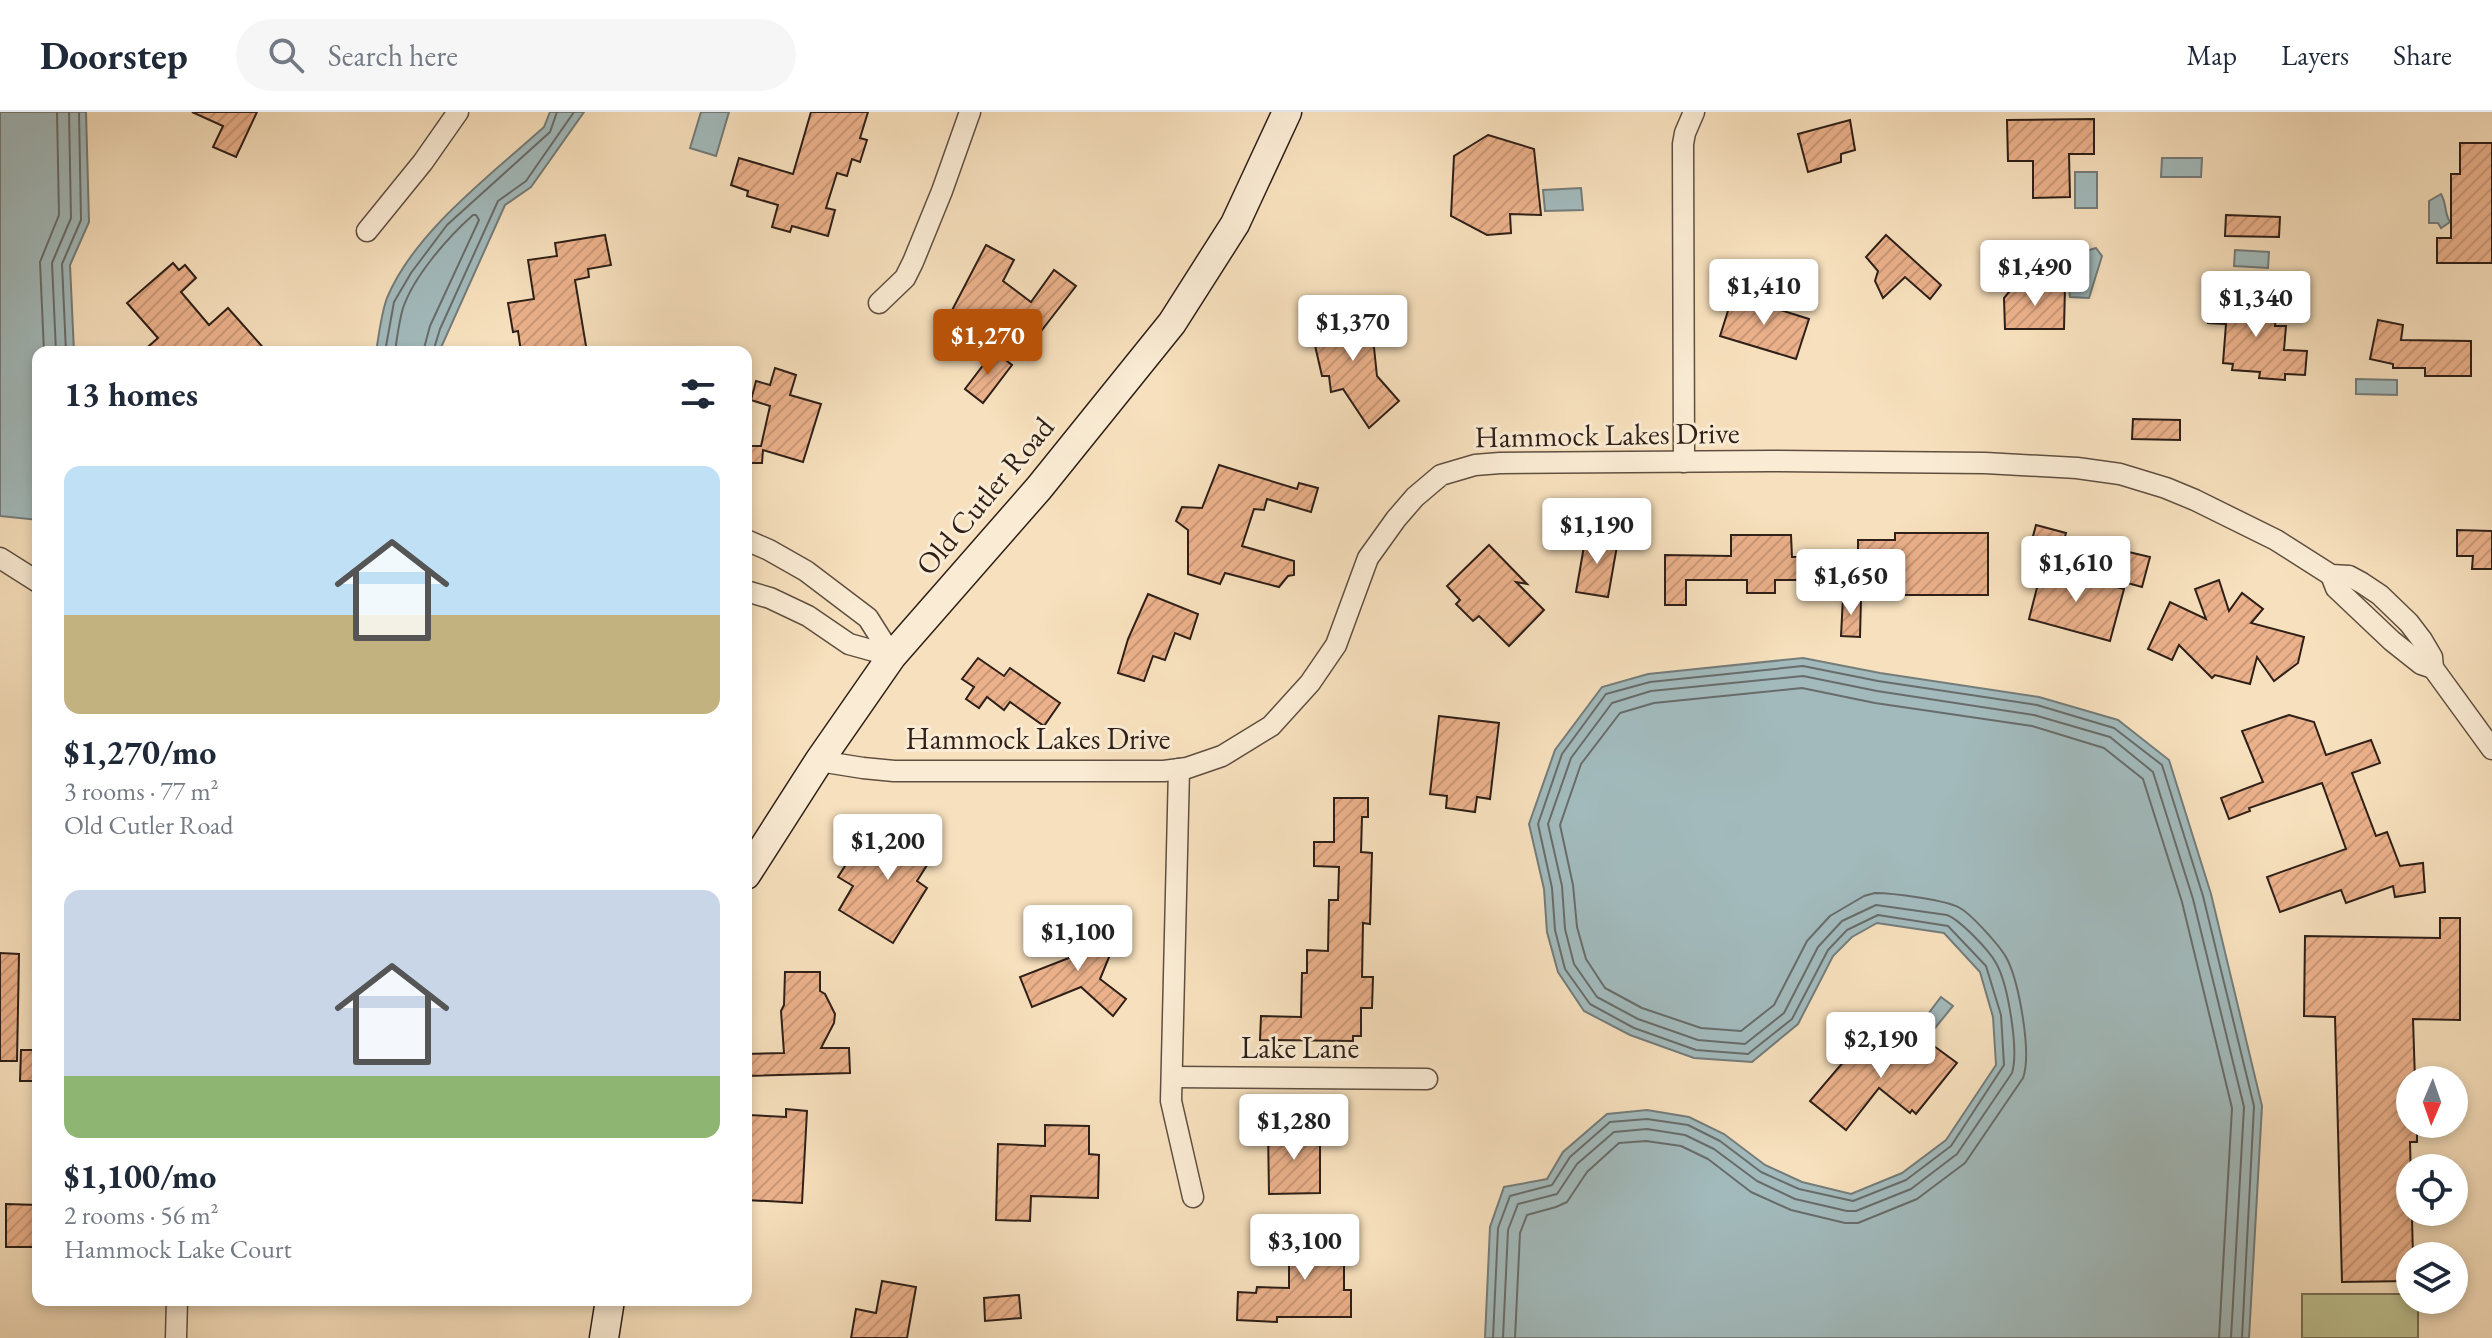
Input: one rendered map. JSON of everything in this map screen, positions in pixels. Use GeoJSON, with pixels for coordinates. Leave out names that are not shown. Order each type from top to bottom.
{"type":"FeatureCollection","features":[{"type":"Feature","properties":{"kind":"main road","name":"Old Cutler Road"},"geometry":{"type":"LineString","coordinates":[[752,866],[892,656],[1039,488],[1172,323],[1235,224],[1287,112]]}},
{"type":"Feature","properties":{"kind":"main road"},"geometry":{"type":"LineString","coordinates":[[604,1338],[609,1306]]}},
{"type":"Feature","properties":{"kind":"street"},"geometry":{"type":"LineString","coordinates":[[367,231],[423,162],[458,112]]}},
{"type":"Feature","properties":{"kind":"street"},"geometry":{"type":"LineString","coordinates":[[879,303],[905,278],[913,262],[970,112]]}},
{"type":"Feature","properties":{"kind":"street"},"geometry":{"type":"LineString","coordinates":[[1684,462],[1683,144],[1694,112]]}},
{"type":"Feature","properties":{"kind":"street","name":"Hammock Lakes Drive"},"geometry":{"type":"LineString","coordinates":[[819,761],[894,771],[1138,772],[1179,769],[1238,748],[1271,726],[1323,666],[1336,645],[1362,570],[1378,542],[1415,497],[1441,475],[1475,465],[1500,463],[1985,463],[2105,471],[2166,488],[2247,524],[2331,575],[2336,588],[2392,641],[2421,664],[2433,668],[2492,749]]}},
{"type":"Feature","properties":{"kind":"street"},"geometry":{"type":"LineString","coordinates":[[752,543],[806,571],[868,618],[892,656]]}},
{"type":"Feature","properties":{"kind":"street"},"geometry":{"type":"LineString","coordinates":[[0,558],[32,578]]}},
{"type":"Feature","properties":{"kind":"street"},"geometry":{"type":"LineString","coordinates":[[752,593],[808,616],[849,644],[892,656]]}},
{"type":"Feature","properties":{"kind":"street"},"geometry":{"type":"LineString","coordinates":[[1179,769],[1171,1101],[1193,1197]]}},
{"type":"Feature","properties":{"kind":"street","name":"Lake Lane"},"geometry":{"type":"LineString","coordinates":[[1173,1077],[1427,1079]]}},
{"type":"Feature","properties":{"kind":"street"},"geometry":{"type":"LineString","coordinates":[[176,1338],[177,1306]]}},
{"type":"Feature","properties":{"kind":"green space"},"geometry":{"type":"Polygon","coordinates":[[[2302,1294],[2396,1294],[2396,1314],[2418,1314],[2418,1338],[2302,1338],[2302,1294]]]}},
{"type":"Feature","properties":{"kind":"water"},"geometry":{"type":"Polygon","coordinates":[[[0,112],[86,112],[89,222],[70,265],[74,346],[32,346],[32,519],[0,516],[0,112]]]}},
{"type":"Feature","properties":{"kind":"water"},"geometry":{"type":"Polygon","coordinates":[[[550,112],[584,112],[531,187],[505,205],[442,346],[377,346],[387,298],[416,250],[456,205],[544,127],[550,112]]]}},
{"type":"Feature","properties":{"kind":"water"},"geometry":{"type":"Polygon","coordinates":[[[701,112],[729,112],[716,156],[690,148],[701,112]]]}},
{"type":"Feature","properties":{"kind":"water"},"geometry":{"type":"Polygon","coordinates":[[[2162,158],[2202,158],[2201,177],[2161,177],[2162,158]]]}},
{"type":"Feature","properties":{"kind":"water"},"geometry":{"type":"Polygon","coordinates":[[[2075,172],[2097,172],[2097,208],[2075,208],[2075,172]]]}},
{"type":"Feature","properties":{"kind":"water"},"geometry":{"type":"Polygon","coordinates":[[[1581,188],[1583,210],[1545,211],[1543,190],[1581,188]]]}},
{"type":"Feature","properties":{"kind":"water"},"geometry":{"type":"Polygon","coordinates":[[[2441,194],[2450,222],[2441,228],[2438,223],[2429,223],[2429,201],[2441,194]]]}},
{"type":"Feature","properties":{"kind":"water"},"geometry":{"type":"Polygon","coordinates":[[[2096,248],[2102,256],[2089,298],[2070,297],[2068,275],[2071,259],[2096,248]]]}},
{"type":"Feature","properties":{"kind":"water"},"geometry":{"type":"Polygon","coordinates":[[[2235,250],[2269,252],[2268,268],[2234,266],[2235,250]]]}},
{"type":"Feature","properties":{"kind":"water"},"geometry":{"type":"Polygon","coordinates":[[[2356,379],[2397,380],[2397,395],[2356,394],[2356,379]]]}},
{"type":"Feature","properties":{"kind":"water"},"geometry":{"type":"Polygon","coordinates":[[[1803,658],[2039,697],[2118,720],[2169,760],[2211,894],[2262,1106],[2249,1338],[1485,1338],[1490,1227],[1504,1187],[1547,1179],[1563,1152],[1607,1114],[1647,1110],[1689,1117],[1724,1134],[1765,1165],[1802,1182],[1851,1194],[1902,1173],[1946,1140],[1996,1065],[1993,1017],[1980,972],[1944,933],[1877,923],[1852,937],[1833,956],[1798,1024],[1752,1062],[1694,1058],[1630,1035],[1584,1011],[1558,972],[1547,932],[1544,889],[1529,824],[1555,750],[1602,687],[1648,674],[1803,658]]]}},
{"type":"Feature","properties":{"kind":"water"},"geometry":{"type":"Polygon","coordinates":[[[1941,997],[1953,1006],[1935,1028],[1922,1022],[1941,997]]]}},
{"type":"Feature","properties":{"kind":"building"},"geometry":{"type":"Polygon","coordinates":[[[192,112],[257,112],[236,157],[213,147],[223,126],[192,112]]]}},
{"type":"Feature","properties":{"kind":"building"},"geometry":{"type":"Polygon","coordinates":[[[811,112],[868,112],[860,138],[867,140],[860,162],[852,159],[847,176],[837,173],[826,208],[835,210],[828,236],[792,226],[790,232],[772,227],[778,205],[747,196],[748,191],[731,185],[739,158],[793,174],[811,112]]]}},
{"type":"Feature","properties":{"kind":"building"},"geometry":{"type":"Polygon","coordinates":[[[2094,119],[2094,154],[2069,154],[2070,197],[2033,198],[2033,161],[2008,161],[2007,120],[2094,119]]]}},
{"type":"Feature","properties":{"kind":"building"},"geometry":{"type":"Polygon","coordinates":[[[1850,120],[1855,150],[1841,154],[1841,162],[1808,172],[1798,134],[1850,120]]]}},
{"type":"Feature","properties":{"kind":"building"},"geometry":{"type":"Polygon","coordinates":[[[1488,135],[1534,149],[1541,215],[1510,214],[1511,233],[1487,235],[1451,216],[1454,156],[1488,135]]]}},
{"type":"Feature","properties":{"kind":"building"},"geometry":{"type":"Polygon","coordinates":[[[2460,143],[2492,143],[2492,263],[2437,263],[2437,238],[2451,238],[2451,174],[2460,174],[2460,143]]]}},
{"type":"Feature","properties":{"kind":"building"},"geometry":{"type":"Polygon","coordinates":[[[2226,215],[2280,217],[2279,237],[2225,236],[2226,215]]]}},
{"type":"Feature","properties":{"kind":"building"},"geometry":{"type":"Polygon","coordinates":[[[605,235],[611,265],[588,269],[589,277],[575,280],[586,346],[520,346],[518,331],[513,332],[508,303],[534,299],[528,260],[557,256],[555,243],[605,235]]]}},
{"type":"Feature","properties":{"kind":"building"},"geometry":{"type":"Polygon","coordinates":[[[1886,235],[1941,285],[1930,299],[1905,277],[1883,298],[1875,281],[1878,271],[1866,257],[1886,235]]]}},
{"type":"Feature","properties":{"kind":"building"},"geometry":{"type":"Polygon","coordinates":[[[986,245],[1014,260],[1003,281],[1031,302],[1054,270],[1076,286],[1042,330],[1029,321],[1003,355],[975,329],[949,316],[986,245]]]}},
{"type":"Feature","properties":{"kind":"building"},"geometry":{"type":"Polygon","coordinates":[[[173,263],[179,270],[185,265],[196,278],[181,292],[209,325],[228,308],[262,346],[149,346],[158,338],[127,303],[173,263]]]}},
{"type":"Feature","properties":{"kind":"building"},"geometry":{"type":"Polygon","coordinates":[[[2065,286],[2064,329],[2005,329],[2004,298],[2013,287],[2065,286]]]}},
{"type":"Feature","properties":{"kind":"building"},"geometry":{"type":"Polygon","coordinates":[[[1733,295],[1809,319],[1796,359],[1720,336],[1733,295]]]}},
{"type":"Feature","properties":{"kind":"building"},"geometry":{"type":"Polygon","coordinates":[[[2210,299],[2277,304],[2275,326],[2286,326],[2284,350],[2307,351],[2305,375],[2285,374],[2285,380],[2259,378],[2260,372],[2232,370],[2233,364],[2223,363],[2226,324],[2208,323],[2210,299]]]}},
{"type":"Feature","properties":{"kind":"building"},"geometry":{"type":"Polygon","coordinates":[[[1328,308],[1371,319],[1377,376],[1399,401],[1369,428],[1343,389],[1331,392],[1329,376],[1322,376],[1313,337],[1321,334],[1319,319],[1327,317],[1328,308]]]}},
{"type":"Feature","properties":{"kind":"building"},"geometry":{"type":"Polygon","coordinates":[[[2378,320],[2403,325],[2401,340],[2471,341],[2471,376],[2425,376],[2425,368],[2393,368],[2393,364],[2370,359],[2378,320]]]}},
{"type":"Feature","properties":{"kind":"building"},"geometry":{"type":"Polygon","coordinates":[[[994,351],[1012,365],[983,403],[965,389],[994,351]]]}},
{"type":"Feature","properties":{"kind":"building"},"geometry":{"type":"Polygon","coordinates":[[[775,368],[796,375],[790,395],[821,404],[803,462],[763,450],[762,463],[752,463],[752,446],[761,446],[770,406],[752,400],[752,396],[756,381],[770,385],[775,368]]]}},
{"type":"Feature","properties":{"kind":"building"},"geometry":{"type":"Polygon","coordinates":[[[2133,419],[2180,420],[2180,440],[2132,439],[2133,419]]]}},
{"type":"Feature","properties":{"kind":"building"},"geometry":{"type":"Polygon","coordinates":[[[1219,465],[1297,489],[1299,483],[1318,488],[1311,512],[1267,499],[1264,510],[1254,509],[1242,546],[1294,561],[1294,575],[1288,576],[1279,587],[1225,573],[1220,584],[1188,574],[1188,530],[1176,521],[1182,507],[1202,508],[1219,465]]]}},
{"type":"Feature","properties":{"kind":"building"},"geometry":{"type":"Polygon","coordinates":[[[2036,525],[2066,533],[2058,562],[2028,555],[2036,525]]]}},
{"type":"Feature","properties":{"kind":"building"},"geometry":{"type":"Polygon","coordinates":[[[2457,530],[2492,531],[2492,569],[2472,569],[2473,556],[2457,556],[2457,530]]]}},
{"type":"Feature","properties":{"kind":"building"},"geometry":{"type":"Polygon","coordinates":[[[1895,533],[1988,533],[1988,595],[1897,595],[1897,588],[1858,588],[1858,540],[1895,540],[1895,533]]]}},
{"type":"Feature","properties":{"kind":"building"},"geometry":{"type":"Polygon","coordinates":[[[1586,535],[1618,540],[1608,597],[1576,592],[1586,535]]]}},
{"type":"Feature","properties":{"kind":"building"},"geometry":{"type":"Polygon","coordinates":[[[1731,535],[1791,535],[1792,557],[1808,557],[1808,580],[1775,580],[1775,593],[1747,593],[1747,580],[1686,580],[1686,605],[1665,605],[1665,555],[1731,556],[1731,535]]]}},
{"type":"Feature","properties":{"kind":"building"},"geometry":{"type":"Polygon","coordinates":[[[1489,545],[1527,584],[1516,582],[1544,610],[1509,646],[1479,616],[1473,621],[1456,604],[1460,600],[1447,586],[1489,545]]]}},
{"type":"Feature","properties":{"kind":"building"},"geometry":{"type":"Polygon","coordinates":[[[2120,550],[2150,557],[2142,587],[2113,579],[2120,550]]]}},
{"type":"Feature","properties":{"kind":"building"},"geometry":{"type":"Polygon","coordinates":[[[2042,568],[2124,589],[2110,641],[2029,619],[2042,568]]]}},
{"type":"Feature","properties":{"kind":"building"},"geometry":{"type":"Polygon","coordinates":[[[2219,580],[2229,611],[2242,593],[2263,609],[2251,623],[2304,637],[2298,663],[2274,681],[2257,657],[2250,684],[2215,675],[2212,678],[2179,645],[2172,660],[2148,649],[2170,602],[2206,619],[2195,589],[2219,580]]]}},
{"type":"Feature","properties":{"kind":"building"},"geometry":{"type":"Polygon","coordinates":[[[1148,594],[1198,614],[1190,639],[1175,633],[1165,660],[1153,656],[1144,681],[1118,673],[1128,639],[1148,594]]]}},
{"type":"Feature","properties":{"kind":"building"},"geometry":{"type":"Polygon","coordinates":[[[1843,597],[1861,598],[1860,637],[1841,636],[1843,597]]]}},
{"type":"Feature","properties":{"kind":"building"},"geometry":{"type":"Polygon","coordinates":[[[978,658],[1004,676],[1010,668],[1060,703],[1044,726],[1010,702],[1004,710],[987,697],[979,708],[966,699],[974,687],[962,679],[978,658]]]}},
{"type":"Feature","properties":{"kind":"building"},"geometry":{"type":"Polygon","coordinates":[[[2289,715],[2314,722],[2326,755],[2371,740],[2380,763],[2352,773],[2376,836],[2387,832],[2400,866],[2423,863],[2425,892],[2395,897],[2393,886],[2346,903],[2341,890],[2280,912],[2267,877],[2346,849],[2322,783],[2249,808],[2250,811],[2229,819],[2221,798],[2263,782],[2242,731],[2289,715]]]}},
{"type":"Feature","properties":{"kind":"building"},"geometry":{"type":"Polygon","coordinates":[[[1439,716],[1499,723],[1490,799],[1477,797],[1475,812],[1446,808],[1447,796],[1430,794],[1439,716]]]}},
{"type":"Feature","properties":{"kind":"building"},"geometry":{"type":"Polygon","coordinates":[[[1334,798],[1368,798],[1368,817],[1362,817],[1361,852],[1372,853],[1370,924],[1363,923],[1362,977],[1373,977],[1372,1008],[1361,1008],[1361,1036],[1353,1036],[1353,1041],[1260,1040],[1261,1016],[1301,1017],[1302,973],[1307,973],[1307,950],[1328,951],[1329,900],[1338,900],[1339,867],[1314,866],[1314,842],[1334,842],[1334,798]]]}},
{"type":"Feature","properties":{"kind":"building"},"geometry":{"type":"Polygon","coordinates":[[[910,823],[938,839],[928,856],[931,859],[917,881],[927,888],[893,943],[839,910],[853,886],[838,877],[850,858],[863,865],[883,833],[899,842],[910,823]]]}},
{"type":"Feature","properties":{"kind":"building"},"geometry":{"type":"Polygon","coordinates":[[[2440,918],[2460,918],[2460,1020],[2413,1019],[2415,1066],[2396,1066],[2396,1138],[2417,1138],[2417,1142],[2410,1142],[2410,1154],[2396,1154],[2396,1226],[2412,1226],[2413,1242],[2396,1242],[2396,1281],[2342,1282],[2335,1017],[2304,1016],[2305,936],[2440,938],[2440,918]]]}},
{"type":"Feature","properties":{"kind":"building"},"geometry":{"type":"Polygon","coordinates":[[[1092,921],[1119,933],[1100,979],[1126,999],[1113,1016],[1081,987],[1032,1007],[1020,977],[1079,954],[1092,921]]]}},
{"type":"Feature","properties":{"kind":"building"},"geometry":{"type":"Polygon","coordinates":[[[0,953],[19,954],[17,1061],[0,1061],[0,953]]]}},
{"type":"Feature","properties":{"kind":"building"},"geometry":{"type":"Polygon","coordinates":[[[785,972],[820,972],[820,991],[825,994],[835,1014],[834,1023],[821,1048],[849,1048],[850,1073],[752,1076],[752,1054],[784,1053],[781,1011],[785,972]]]}},
{"type":"Feature","properties":{"kind":"building"},"geometry":{"type":"Polygon","coordinates":[[[1882,1027],[1886,1048],[1903,1052],[1920,1063],[1934,1046],[1957,1063],[1916,1114],[1912,1110],[1910,1113],[1879,1088],[1846,1130],[1810,1101],[1861,1041],[1867,1045],[1882,1027]]]}},
{"type":"Feature","properties":{"kind":"building"},"geometry":{"type":"Polygon","coordinates":[[[21,1050],[32,1050],[32,1081],[20,1081],[21,1050]]]}},
{"type":"Feature","properties":{"kind":"building"},"geometry":{"type":"Polygon","coordinates":[[[786,1109],[807,1111],[802,1203],[752,1200],[752,1115],[786,1117],[786,1109]]]}},
{"type":"Feature","properties":{"kind":"building"},"geometry":{"type":"Polygon","coordinates":[[[1045,1125],[1089,1126],[1089,1154],[1099,1155],[1098,1198],[1031,1196],[1030,1221],[996,1220],[998,1144],[1045,1146],[1045,1125]]]}},
{"type":"Feature","properties":{"kind":"building"},"geometry":{"type":"Polygon","coordinates":[[[1268,1130],[1320,1130],[1320,1193],[1269,1194],[1268,1130]]]}},
{"type":"Feature","properties":{"kind":"building"},"geometry":{"type":"Polygon","coordinates":[[[6,1204],[32,1205],[32,1247],[6,1247],[6,1204]]]}},
{"type":"Feature","properties":{"kind":"building"},"geometry":{"type":"Polygon","coordinates":[[[1298,1227],[1337,1228],[1337,1241],[1344,1241],[1344,1290],[1351,1290],[1351,1317],[1277,1317],[1277,1322],[1237,1320],[1238,1292],[1256,1293],[1257,1287],[1289,1288],[1289,1239],[1298,1239],[1298,1227]]]}},
{"type":"Feature","properties":{"kind":"building"},"geometry":{"type":"Polygon","coordinates":[[[882,1281],[916,1287],[907,1338],[851,1338],[856,1309],[876,1313],[882,1281]]]}},
{"type":"Feature","properties":{"kind":"building"},"geometry":{"type":"Polygon","coordinates":[[[1019,1295],[1021,1318],[985,1321],[984,1298],[1019,1295]]]}}]}
